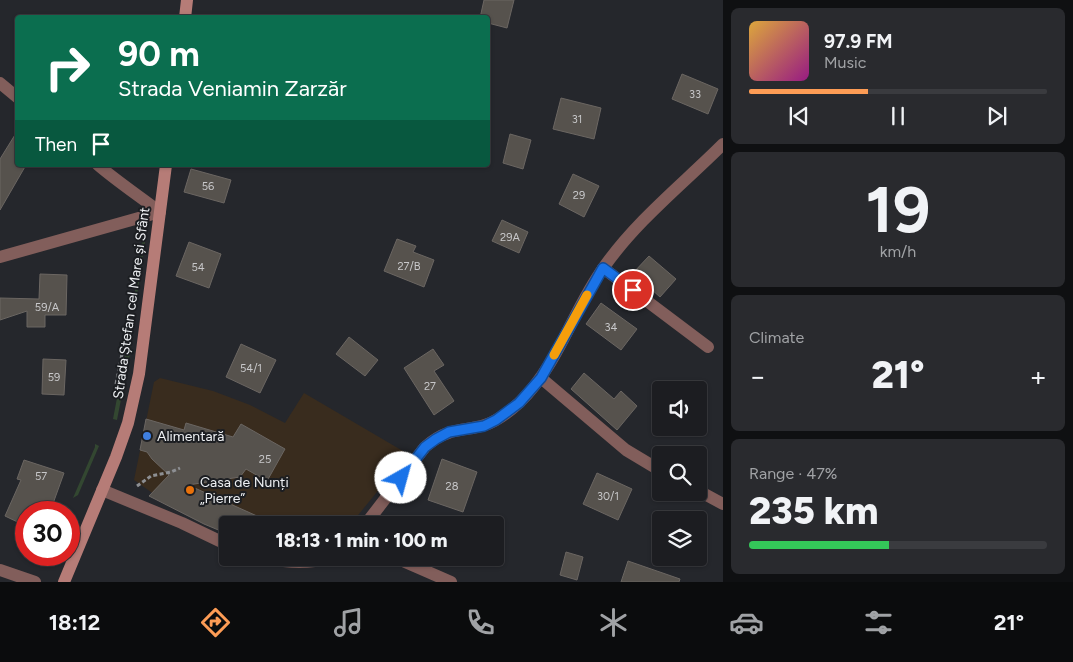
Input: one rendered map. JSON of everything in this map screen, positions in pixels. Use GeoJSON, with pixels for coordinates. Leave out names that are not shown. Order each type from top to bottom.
{"type":"FeatureCollection","features":[{"type":"Feature","properties":{"kind":"main road"},"geometry":{"type":"LineString","coordinates":[[185,15],[187,0]]}},
{"type":"Feature","properties":{"kind":"main road","name":"Strada Ștefan cel Mare și Sfânt"},"geometry":{"type":"LineString","coordinates":[[64,582],[116,457],[128,423],[139,374],[166,167]]}},
{"type":"Feature","properties":{"kind":"street"},"geometry":{"type":"LineString","coordinates":[[0,83],[15,96]]}},
{"type":"Feature","properties":{"kind":"street"},"geometry":{"type":"LineString","coordinates":[[373,516],[425,447],[449,432],[484,426],[496,420],[519,403],[541,378],[603,268],[638,224],[723,144]]}},
{"type":"Feature","properties":{"kind":"street"},"geometry":{"type":"LineString","coordinates":[[100,167],[119,183],[160,212]]}},
{"type":"Feature","properties":{"kind":"street"},"geometry":{"type":"LineString","coordinates":[[0,257],[160,212]]}},
{"type":"Feature","properties":{"kind":"street"},"geometry":{"type":"LineString","coordinates":[[603,268],[708,347]]}},
{"type":"Feature","properties":{"kind":"street"},"geometry":{"type":"LineString","coordinates":[[541,378],[626,450],[652,466]]}},
{"type":"Feature","properties":{"kind":"street"},"geometry":{"type":"LineString","coordinates":[[102,490],[182,523],[219,541]]}},
{"type":"Feature","properties":{"kind":"street"},"geometry":{"type":"LineString","coordinates":[[707,495],[723,504]]}},
{"type":"Feature","properties":{"kind":"street"},"geometry":{"type":"LineString","coordinates":[[414,566],[451,582]]}},
{"type":"Feature","properties":{"kind":"street"},"geometry":{"type":"LineString","coordinates":[[0,570],[35,582]]}},
{"type":"Feature","properties":{"kind":"path"},"geometry":{"type":"LineString","coordinates":[[116,386],[122,349]]}},
{"type":"Feature","properties":{"kind":"path"},"geometry":{"type":"LineString","coordinates":[[120,498],[151,476],[180,468]]}},
{"type":"Feature","properties":{"kind":"shaded area"},"geometry":{"type":"Polygon","coordinates":[[[160,378],[213,391],[250,405],[285,423],[304,393],[408,454],[357,516],[219,516],[219,524],[203,523],[175,509],[134,480],[154,382],[160,378]]]}},
{"type":"Feature","properties":{"kind":"green space"},"geometry":{"type":"Polygon","coordinates":[[[143,235],[145,242],[137,296],[133,304],[143,235]]]}},
{"type":"Feature","properties":{"kind":"green space"},"geometry":{"type":"Polygon","coordinates":[[[129,335],[131,348],[117,420],[113,419],[129,335]]]}},
{"type":"Feature","properties":{"kind":"green space"},"geometry":{"type":"Polygon","coordinates":[[[95,444],[99,446],[78,495],[73,498],[95,447],[95,444]]]}},
{"type":"Feature","properties":{"kind":"building"},"geometry":{"type":"Polygon","coordinates":[[[484,0],[514,0],[507,28],[490,24],[490,15],[481,15],[484,0]]]}},
{"type":"Feature","properties":{"kind":"building"},"geometry":{"type":"Polygon","coordinates":[[[682,74],[718,89],[708,114],[672,99],[682,74]]]}},
{"type":"Feature","properties":{"kind":"building"},"geometry":{"type":"Polygon","coordinates":[[[561,98],[601,108],[594,139],[553,129],[561,98]]]}},
{"type":"Feature","properties":{"kind":"building"},"geometry":{"type":"Polygon","coordinates":[[[510,134],[531,140],[523,169],[503,163],[510,134]]]}},
{"type":"Feature","properties":{"kind":"building"},"geometry":{"type":"Polygon","coordinates":[[[15,135],[15,167],[25,167],[0,210],[0,159],[15,135]]]}},
{"type":"Feature","properties":{"kind":"building"},"geometry":{"type":"Polygon","coordinates":[[[191,169],[231,180],[224,203],[184,192],[191,169]]]}},
{"type":"Feature","properties":{"kind":"building"},"geometry":{"type":"Polygon","coordinates":[[[573,174],[599,186],[584,217],[559,204],[573,174]]]}},
{"type":"Feature","properties":{"kind":"building"},"geometry":{"type":"Polygon","coordinates":[[[502,220],[528,232],[519,253],[492,241],[502,220]]]}},
{"type":"Feature","properties":{"kind":"building"},"geometry":{"type":"Polygon","coordinates":[[[397,239],[416,246],[413,252],[434,260],[424,287],[384,271],[397,239]]]}},
{"type":"Feature","properties":{"kind":"building"},"geometry":{"type":"Polygon","coordinates":[[[189,242],[221,254],[209,288],[176,276],[189,242]]]}},
{"type":"Feature","properties":{"kind":"building"},"geometry":{"type":"Polygon","coordinates":[[[649,256],[676,279],[660,297],[633,273],[649,256]]]}},
{"type":"Feature","properties":{"kind":"building"},"geometry":{"type":"Polygon","coordinates":[[[40,274],[67,275],[66,315],[45,315],[45,327],[27,327],[27,311],[0,320],[0,298],[39,299],[40,274]]]}},
{"type":"Feature","properties":{"kind":"building"},"geometry":{"type":"Polygon","coordinates":[[[601,303],[637,329],[621,350],[586,324],[601,303]]]}},
{"type":"Feature","properties":{"kind":"building"},"geometry":{"type":"Polygon","coordinates":[[[349,337],[378,360],[365,376],[336,354],[349,337]]]}},
{"type":"Feature","properties":{"kind":"building"},"geometry":{"type":"Polygon","coordinates":[[[241,344],[276,360],[260,393],[226,377],[241,344]]]}},
{"type":"Feature","properties":{"kind":"building"},"geometry":{"type":"Polygon","coordinates":[[[433,349],[444,365],[434,371],[454,401],[434,415],[404,368],[433,349]]]}},
{"type":"Feature","properties":{"kind":"building"},"geometry":{"type":"Polygon","coordinates":[[[43,359],[66,360],[64,395],[42,394],[43,359]]]}},
{"type":"Feature","properties":{"kind":"building"},"geometry":{"type":"Polygon","coordinates":[[[584,373],[614,399],[621,391],[637,406],[617,430],[571,389],[584,373]]]}},
{"type":"Feature","properties":{"kind":"building"},"geometry":{"type":"Polygon","coordinates":[[[146,419],[184,430],[186,423],[233,437],[241,424],[285,449],[267,481],[246,469],[240,477],[188,485],[257,516],[219,516],[219,530],[149,496],[169,475],[147,452],[140,450],[146,419]]]}},
{"type":"Feature","properties":{"kind":"building"},"geometry":{"type":"Polygon","coordinates":[[[442,459],[477,472],[463,512],[428,500],[442,459]]]}},
{"type":"Feature","properties":{"kind":"building"},"geometry":{"type":"Polygon","coordinates":[[[24,460],[64,473],[54,501],[15,501],[15,521],[5,516],[21,480],[17,479],[24,460]]]}},
{"type":"Feature","properties":{"kind":"building"},"geometry":{"type":"Polygon","coordinates":[[[597,473],[632,489],[618,520],[583,504],[597,473]]]}},
{"type":"Feature","properties":{"kind":"building"},"geometry":{"type":"Polygon","coordinates":[[[566,552],[583,557],[577,580],[560,575],[566,552]]]}},
{"type":"Feature","properties":{"kind":"building"},"geometry":{"type":"Polygon","coordinates":[[[628,561],[680,579],[679,582],[621,582],[628,561]]]}},
{"type":"Feature","properties":{"kind":"slow traffic"},"geometry":{"type":"LineString","coordinates":[[554,355],[587,295]]}},
{"type":"Feature","properties":{"kind":"place","name":"Alimentară"},"geometry":{"type":"Point","coordinates":[147,436]}},
{"type":"Feature","properties":{"kind":"place","name":"Casa de Nunți „Pierre”"},"geometry":{"type":"Point","coordinates":[190,490]}},
{"type":"Feature","properties":{"kind":"route"},"geometry":{"type":"LineString","coordinates":[[401,478],[425,447],[436,439],[449,432],[484,426],[496,420],[519,403],[541,378],[603,268],[633,290]]}}]}
